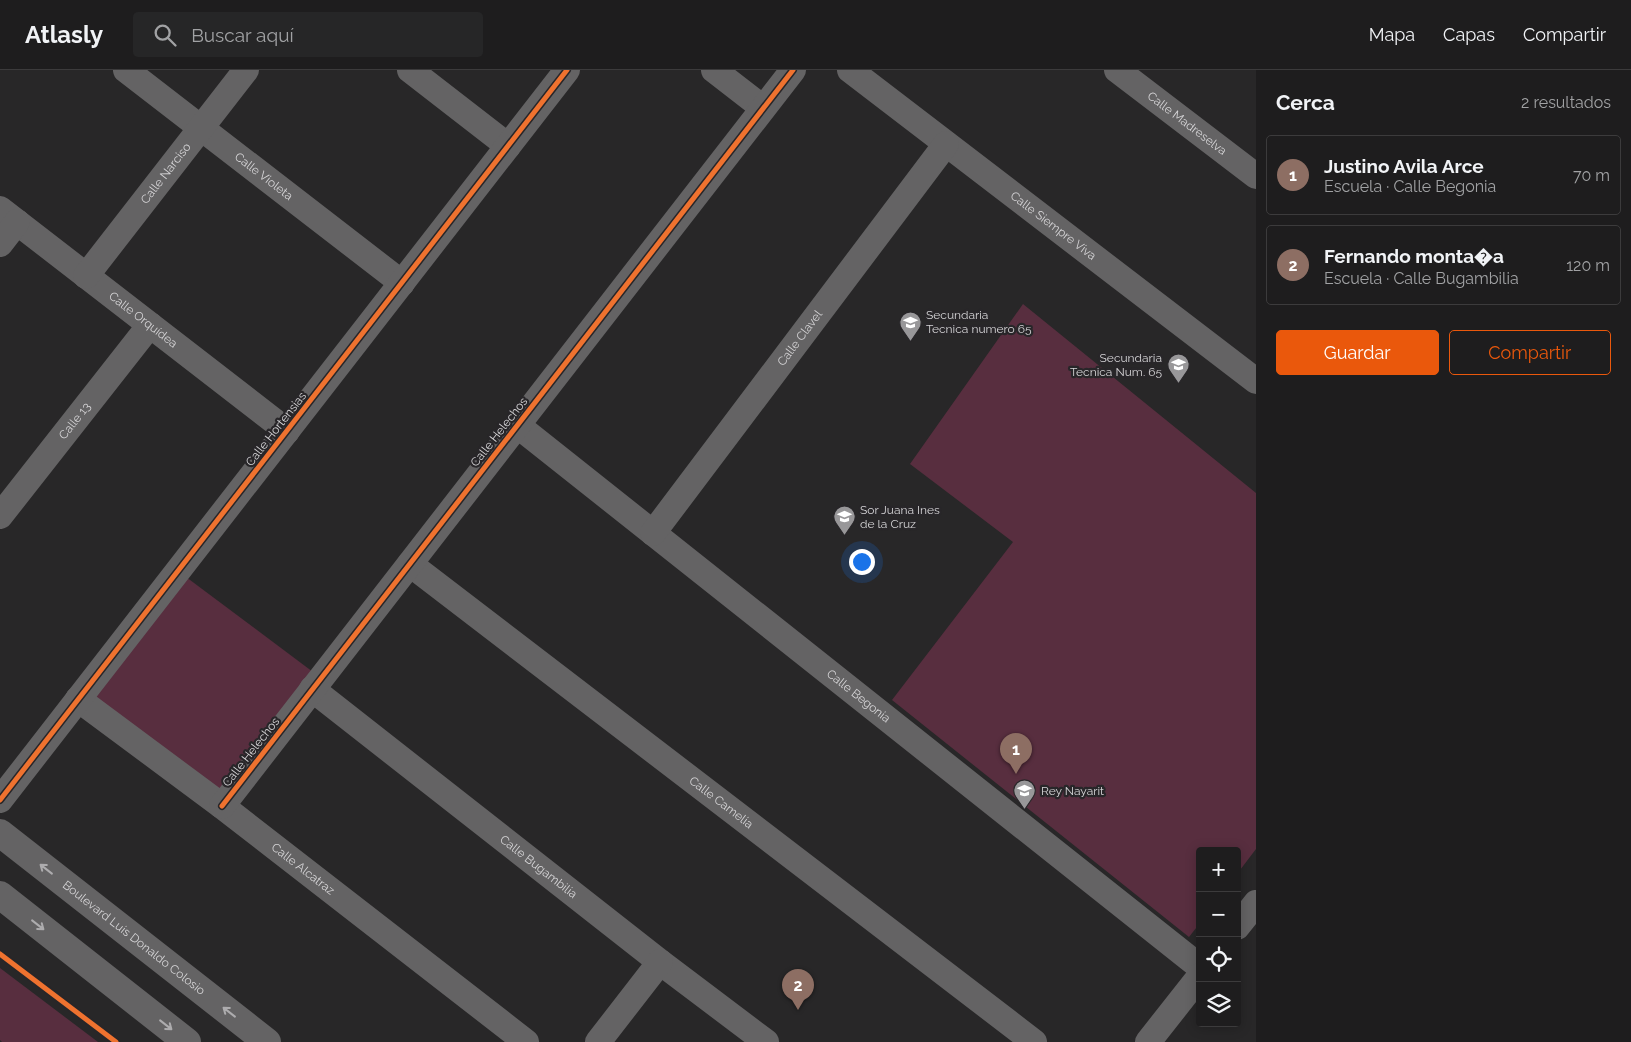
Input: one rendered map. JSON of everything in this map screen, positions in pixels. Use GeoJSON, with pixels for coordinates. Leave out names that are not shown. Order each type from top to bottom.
{"type":"FeatureCollection","features":[{"type":"Feature","properties":{"kind":"main road","name":"Boulevard Luis Donaldo Colosio"},"geometry":{"type":"LineString","coordinates":[[0,833],[267,1042]]}},
{"type":"Feature","properties":{"kind":"main road"},"geometry":{"type":"LineString","coordinates":[[0,895],[187,1042]]}},
{"type":"Feature","properties":{"kind":"street","name":"Calle Violeta"},"geometry":{"type":"LineString","coordinates":[[126,70],[402,283]]}},
{"type":"Feature","properties":{"kind":"street","name":"Calle Narciso"},"geometry":{"type":"LineString","coordinates":[[86,276],[246,70]]}},
{"type":"Feature","properties":{"kind":"street"},"geometry":{"type":"LineString","coordinates":[[410,70],[508,146]]}},
{"type":"Feature","properties":{"kind":"street","name":"Calle Hortensias"},"geometry":{"type":"LineString","coordinates":[[0,800],[567,70]]}},
{"type":"Feature","properties":{"kind":"street"},"geometry":{"type":"LineString","coordinates":[[714,70],[763,108]]}},
{"type":"Feature","properties":{"kind":"street","name":"Calle Helechos"},"geometry":{"type":"LineString","coordinates":[[222,806],[793,70]]}},
{"type":"Feature","properties":{"kind":"street","name":"Calle Siempre Viva"},"geometry":{"type":"LineString","coordinates":[[850,70],[1256,381]]}},
{"type":"Feature","properties":{"kind":"street","name":"Calle Madreselva"},"geometry":{"type":"LineString","coordinates":[[1117,70],[1256,176]]}},
{"type":"Feature","properties":{"kind":"street","name":"Calle Clavel"},"geometry":{"type":"LineString","coordinates":[[653,533],[946,144]]}},
{"type":"Feature","properties":{"kind":"street"},"geometry":{"type":"LineString","coordinates":[[0,244],[8,216]]}},
{"type":"Feature","properties":{"kind":"street","name":"Calle Orquídea"},"geometry":{"type":"LineString","coordinates":[[8,216],[287,431]]}},
{"type":"Feature","properties":{"kind":"street","name":"Calle 13"},"geometry":{"type":"LineString","coordinates":[[0,516],[150,325]]}},
{"type":"Feature","properties":{"kind":"street","name":"Calle Begonia"},"geometry":{"type":"LineString","coordinates":[[517,425],[1196,964]]}},
{"type":"Feature","properties":{"kind":"street","name":"Calle Camelia"},"geometry":{"type":"LineString","coordinates":[[410,564],[1034,1042]]}},
{"type":"Feature","properties":{"kind":"street","name":"Calle Bugambilia"},"geometry":{"type":"LineString","coordinates":[[312,689],[660,962],[766,1042]]}},
{"type":"Feature","properties":{"kind":"street","name":"Calle Alcatraz"},"geometry":{"type":"LineString","coordinates":[[78,699],[222,806],[526,1042]]}},
{"type":"Feature","properties":{"kind":"street"},"geometry":{"type":"LineString","coordinates":[[1241,922],[1256,903]]}},
{"type":"Feature","properties":{"kind":"street"},"geometry":{"type":"LineString","coordinates":[[598,1042],[660,962]]}},
{"type":"Feature","properties":{"kind":"street"},"geometry":{"type":"LineString","coordinates":[[1148,1042],[1196,981]]}},
{"type":"Feature","properties":{"kind":"shaded area"},"geometry":{"type":"Polygon","coordinates":[[[1023,304],[1256,493],[1256,849],[1241,869],[1241,847],[1196,847],[1196,928],[1189,937],[892,700],[1013,542],[910,464],[1023,304]]]}},
{"type":"Feature","properties":{"kind":"shaded area"},"geometry":{"type":"Polygon","coordinates":[[[178,571],[321,678],[222,806],[78,699],[178,571]]]}},
{"type":"Feature","properties":{"kind":"shaded area"},"geometry":{"type":"Polygon","coordinates":[[[0,968],[98,1042],[2,1042],[0,1040],[0,968]]]}},
{"type":"Feature","properties":{"kind":"cycle path"},"geometry":{"type":"LineString","coordinates":[[0,800],[567,70]]}},
{"type":"Feature","properties":{"kind":"cycle path"},"geometry":{"type":"LineString","coordinates":[[222,806],[793,70]]}},
{"type":"Feature","properties":{"kind":"cycle path"},"geometry":{"type":"LineString","coordinates":[[0,954],[116,1042]]}},
{"type":"Feature","properties":{"kind":"place","name":"Secundaria Tecnica numero 65"},"geometry":{"type":"Point","coordinates":[910,341]}},
{"type":"Feature","properties":{"kind":"place","name":"Secundaria Tecnica Num. 65"},"geometry":{"type":"Point","coordinates":[1178,384]}},
{"type":"Feature","properties":{"kind":"place","name":"Sor Juana Ines de la Cruz"},"geometry":{"type":"Point","coordinates":[844,536]}},
{"type":"Feature","properties":{"kind":"place","name":"Justino Avila Arce"},"geometry":{"type":"Point","coordinates":[1016,774]}},
{"type":"Feature","properties":{"kind":"place","name":"Rey Nayarit"},"geometry":{"type":"Point","coordinates":[1025,810]}},
{"type":"Feature","properties":{"kind":"place","name":"Fernando monta�a"},"geometry":{"type":"Point","coordinates":[798,1010]}}]}
